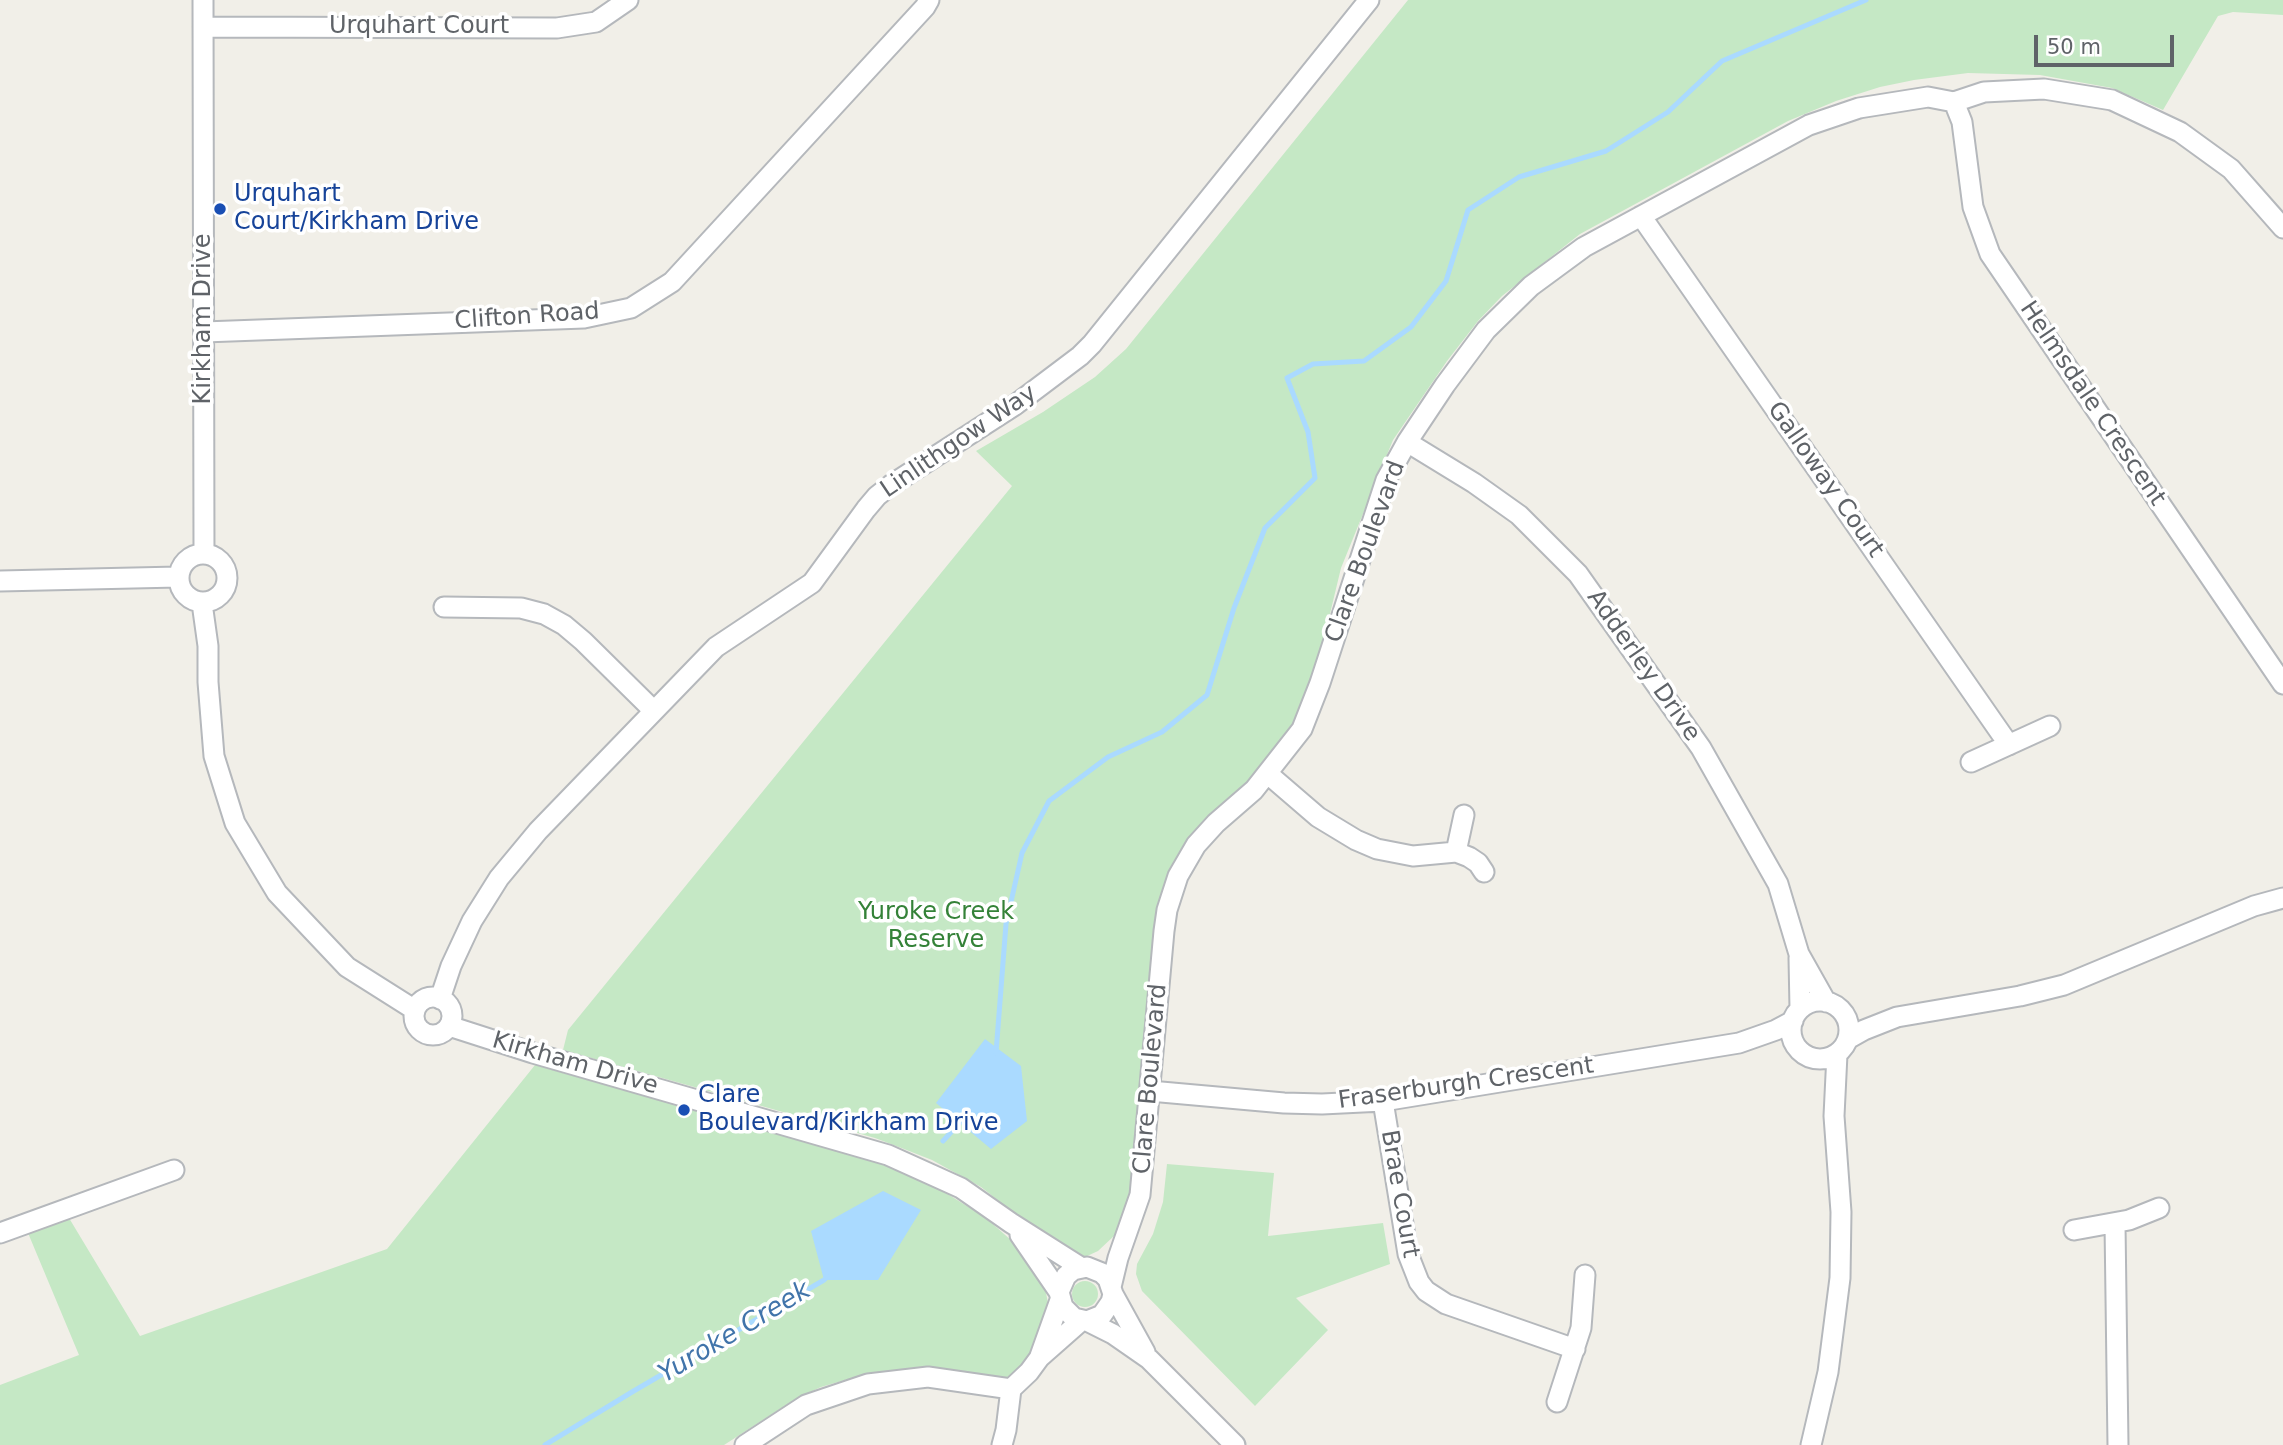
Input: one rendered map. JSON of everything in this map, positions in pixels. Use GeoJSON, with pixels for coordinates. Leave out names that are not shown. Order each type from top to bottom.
{"type":"FeatureCollection","features":[{"type":"Feature","properties":{"kind":"street","name":"Kirkham Drive"},"geometry":{"type":"LineString","coordinates":[[203,0],[204,554]]}},
{"type":"Feature","properties":{"kind":"street","name":"Clifton Road"},"geometry":{"type":"LineString","coordinates":[[204,332],[584,317],[631,308],[672,282],[929,0]]}},
{"type":"Feature","properties":{"kind":"street","name":"Linlithgow Way"},"geometry":{"type":"LineString","coordinates":[[440,999],[451,966],[472,921],[499,878],[538,831],[716,646],[812,583],[866,509],[891,485],[1014,405],[1092,344],[1369,0]]}},
{"type":"Feature","properties":{"kind":"street","name":"Urquhart Court"},"geometry":{"type":"LineString","coordinates":[[203,27],[557,28],[596,22],[628,1]]}},
{"type":"Feature","properties":{"kind":"street","name":"Clare Boulevard"},"geometry":{"type":"LineString","coordinates":[[1112,1290],[1126,1234],[1140,1195],[1164,931],[1172,891],[1196,845],[1268,774],[1302,729],[1386,481],[1407,442],[1445,385],[1486,330],[1531,286],[1584,247],[1809,125],[1859,108],[1928,97],[1954,102],[1984,92],[2044,89],[2112,100],[2180,132],[2231,169],[2283,228]]}},
{"type":"Feature","properties":{"kind":"street","name":"Helmsdale Crescent"},"geometry":{"type":"LineString","coordinates":[[1954,102],[1962,122],[1973,207],[1990,254],[2283,684]]}},
{"type":"Feature","properties":{"kind":"street","name":"Galloway Court"},"geometry":{"type":"LineString","coordinates":[[1641,216],[2009,744]]}},
{"type":"Feature","properties":{"kind":"street","name":"Adderley Drive"},"geometry":{"type":"LineString","coordinates":[[1407,442],[1474,483],[1519,515],[1578,574],[1701,748],[1778,884],[1799,954],[1826,1002]]}},
{"type":"Feature","properties":{"kind":"street"},"geometry":{"type":"LineString","coordinates":[[204,554],[218,559],[225,567],[228,578],[224,592],[215,600],[202,603],[186,597],[178,578],[183,563],[191,556],[204,554]]}},
{"type":"Feature","properties":{"kind":"street"},"geometry":{"type":"LineString","coordinates":[[0,581],[178,578]]}},
{"type":"Feature","properties":{"kind":"street"},"geometry":{"type":"LineString","coordinates":[[202,603],[208,646],[214,756],[235,823],[277,893],[346,967],[415,1010]]}},
{"type":"Feature","properties":{"kind":"street"},"geometry":{"type":"LineString","coordinates":[[444,607],[521,608],[544,614],[564,625],[583,641],[653,710]]}},
{"type":"Feature","properties":{"kind":"street"},"geometry":{"type":"LineString","coordinates":[[1971,762],[2050,726]]}},
{"type":"Feature","properties":{"kind":"street"},"geometry":{"type":"LineString","coordinates":[[1268,774],[1318,817],[1367,844],[1396,854],[1413,856],[1456,852],[1478,863],[1484,872]]}},
{"type":"Feature","properties":{"kind":"street"},"geometry":{"type":"LineString","coordinates":[[1456,852],[1464,815]]}},
{"type":"Feature","properties":{"kind":"street"},"geometry":{"type":"LineString","coordinates":[[1805,1053],[1822,1059],[1864,1030],[1897,1017],[2020,996],[2064,985],[2254,906],[2283,898]]}},
{"type":"Feature","properties":{"kind":"street","name":"Adderley Drive"},"geometry":{"type":"LineString","coordinates":[[1796,1015],[1799,954]]}},
{"type":"Feature","properties":{"kind":"street"},"geometry":{"type":"LineString","coordinates":[[440,999],[446,1003],[452,1017],[449,1026],[442,1033],[427,1034],[415,1024],[415,1010],[423,1000],[440,999]]}},
{"type":"Feature","properties":{"kind":"street"},"geometry":{"type":"LineString","coordinates":[[1811,1445],[1828,1373],[1840,1278],[1841,1212],[1834,1116],[1843,1046],[1849,1030],[1844,1013],[1833,1004],[1817,1001],[1796,1015],[1791,1030],[1805,1053],[1834,1116]]}},
{"type":"Feature","properties":{"kind":"street"},"geometry":{"type":"LineString","coordinates":[[1844,1013],[1897,1017]]}},
{"type":"Feature","properties":{"kind":"street","name":"Fraserburgh Crescent"},"geometry":{"type":"LineString","coordinates":[[1150,1091],[1284,1103],[1383,1101],[1739,1043],[1776,1030],[1796,1015]]}},
{"type":"Feature","properties":{"kind":"street","name":"Kirkham Drive"},"geometry":{"type":"LineString","coordinates":[[449,1026],[533,1053],[888,1155],[961,1188],[1011,1223],[1084,1267]]}},
{"type":"Feature","properties":{"kind":"street","name":"Fraserburgh Crescent"},"geometry":{"type":"LineString","coordinates":[[1739,1043],[1805,1053]]}},
{"type":"Feature","properties":{"kind":"street","name":"Brae Court"},"geometry":{"type":"LineString","coordinates":[[1383,1101],[1408,1254],[1419,1282],[1446,1304],[1576,1349]]}},
{"type":"Feature","properties":{"kind":"street"},"geometry":{"type":"LineString","coordinates":[[0,1233],[174,1170]]}},
{"type":"Feature","properties":{"kind":"street"},"geometry":{"type":"LineString","coordinates":[[2074,1230],[2115,1224],[2160,1208]]}},
{"type":"Feature","properties":{"kind":"street","name":"Kirkham Drive"},"geometry":{"type":"LineString","coordinates":[[1011,1223],[1060,1296]]}},
{"type":"Feature","properties":{"kind":"street"},"geometry":{"type":"LineString","coordinates":[[2115,1224],[2118,1445]]}},
{"type":"Feature","properties":{"kind":"street"},"geometry":{"type":"LineString","coordinates":[[1002,1445],[1011,1389],[1030,1372],[1040,1357],[1066,1276],[1084,1267],[1126,1234]]}},
{"type":"Feature","properties":{"kind":"street"},"geometry":{"type":"LineString","coordinates":[[1084,1267],[1102,1273],[1149,1359]]}},
{"type":"Feature","properties":{"kind":"street"},"geometry":{"type":"LineString","coordinates":[[1557,1402],[1576,1349],[1583,1313],[1585,1275]]}},
{"type":"Feature","properties":{"kind":"street"},"geometry":{"type":"LineString","coordinates":[[1040,1357],[1084,1320],[1102,1315],[1108,1309],[1112,1290]]}},
{"type":"Feature","properties":{"kind":"street"},"geometry":{"type":"LineString","coordinates":[[1060,1296],[1068,1313],[1113,1334],[1149,1359],[1235,1445]]}},
{"type":"Feature","properties":{"kind":"street"},"geometry":{"type":"LineString","coordinates":[[745,1445],[806,1405],[868,1384],[928,1377],[1011,1389]]}},
{"type":"Feature","properties":{"kind":"green space","name":"Yuroke Creek Reserve"},"geometry":{"type":"Polygon","coordinates":[[[1408,0],[2283,0],[2283,15],[2233,12],[2218,16],[2163,110],[2112,88],[2040,75],[1968,73],[1880,87],[1836,101],[1788,121],[1580,234],[1502,296],[1478,321],[1393,440],[1341,568],[1321,651],[1296,718],[1268,762],[1181,854],[1132,1194],[1122,1224],[1098,1251],[1085,1257],[1077,1257],[1051,1242],[981,1187],[932,1160],[875,1138],[563,1050],[568,1030],[1012,486],[976,451],[1043,412],[1095,377],[1126,349],[1408,0]]]}},
{"type":"Feature","properties":{"kind":"green space"},"geometry":{"type":"Polygon","coordinates":[[[535,1065],[914,1173],[986,1218],[1030,1257],[1043,1278],[1048,1321],[1025,1363],[1017,1373],[1004,1380],[926,1369],[900,1370],[845,1380],[797,1398],[724,1445],[0,1445],[0,1385],[79,1355],[28,1233],[69,1218],[140,1336],[387,1249],[535,1065]]]}},
{"type":"Feature","properties":{"kind":"green space"},"geometry":{"type":"Polygon","coordinates":[[[1167,1164],[1274,1173],[1268,1236],[1383,1223],[1390,1264],[1296,1298],[1328,1330],[1255,1406],[1142,1291],[1136,1274],[1137,1264],[1153,1234],[1163,1202],[1167,1164]]]}},
{"type":"Feature","properties":{"kind":"green space"},"geometry":{"type":"Polygon","coordinates":[[[1085,1281],[1094,1285],[1098,1294],[1094,1303],[1085,1307],[1076,1303],[1072,1294],[1076,1285],[1085,1281]]]}},
{"type":"Feature","properties":{"kind":"water"},"geometry":{"type":"Polygon","coordinates":[[[985,1039],[1021,1066],[1027,1121],[991,1149],[936,1103],[985,1039]]]}},
{"type":"Feature","properties":{"kind":"water"},"geometry":{"type":"Polygon","coordinates":[[[883,1191],[921,1210],[878,1280],[824,1280],[811,1231],[883,1191]]]}},
{"type":"Feature","properties":{"kind":"waterway"},"geometry":{"type":"LineString","coordinates":[[996,1053],[1006,924],[1022,853],[1049,801],[1108,757],[1162,732],[1207,695],[1234,608],[1265,528],[1315,478],[1308,432],[1287,378],[1313,364],[1364,361],[1411,327],[1446,281],[1468,210],[1519,177],[1606,151],[1668,112],[1722,61],[1866,0]]}},
{"type":"Feature","properties":{"kind":"waterway"},"geometry":{"type":"LineString","coordinates":[[943,1141],[964,1118]]}},
{"type":"Feature","properties":{"kind":"waterway","name":"Yuroke Creek"},"geometry":{"type":"LineString","coordinates":[[545,1445],[827,1277]]}},
{"type":"Feature","properties":{"kind":"place","name":"Urquhart Court/Kirkham Drive"},"geometry":{"type":"Point","coordinates":[220,209]}},
{"type":"Feature","properties":{"kind":"place","name":"Clare Boulevard/Kirkham Drive"},"geometry":{"type":"Point","coordinates":[684,1110]}}]}
